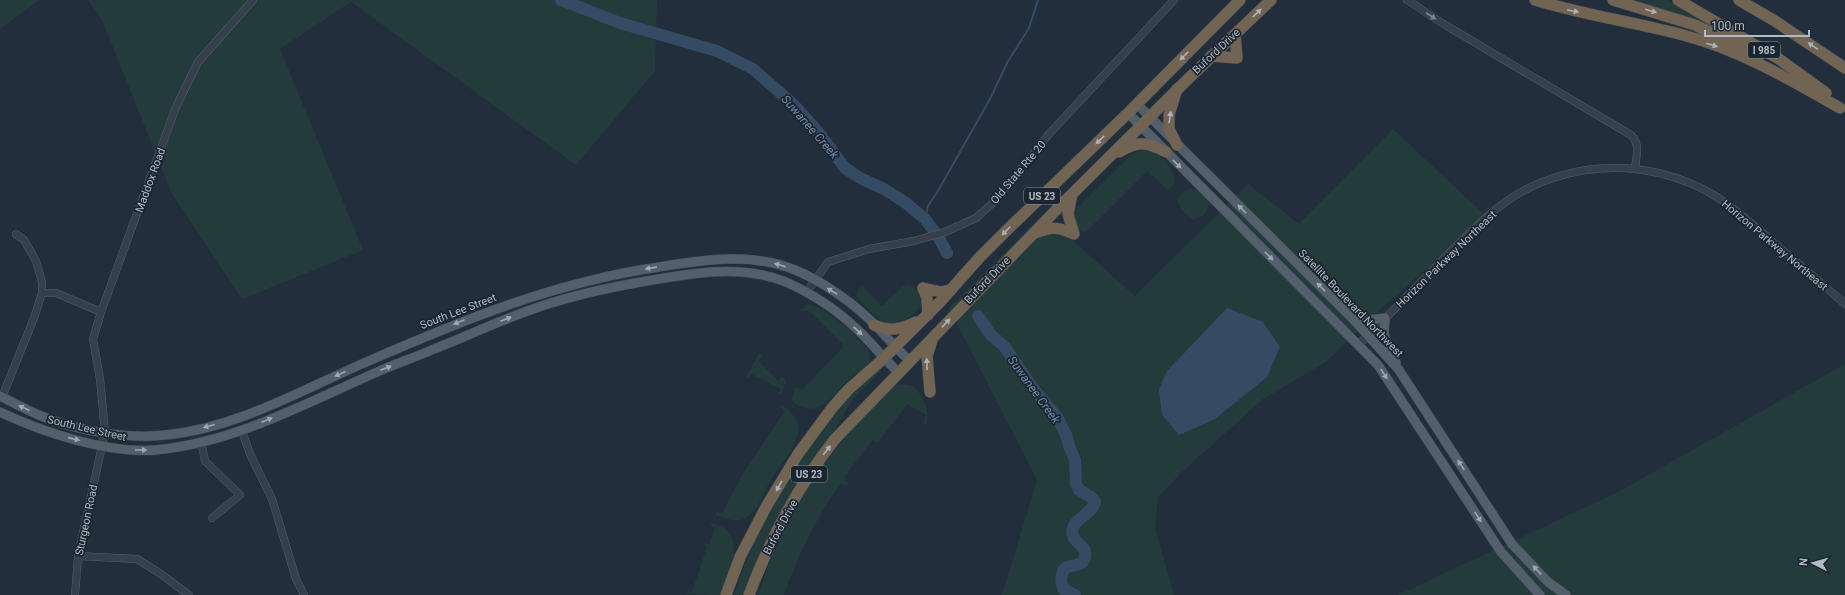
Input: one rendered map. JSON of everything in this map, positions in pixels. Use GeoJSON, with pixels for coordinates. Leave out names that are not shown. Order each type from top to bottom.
{"type":"FeatureCollection","features":[{"type":"Feature","properties":{"kind":"highway","name":"Buford Drive"},"geometry":{"type":"LineString","coordinates":[[726,595],[740,557],[752,533],[798,454],[841,399],[925,317],[1002,235],[1128,113],[1240,0]]}},
{"type":"Feature","properties":{"kind":"highway","name":"Buford Drive"},"geometry":{"type":"LineString","coordinates":[[749,595],[762,559],[777,529],[814,466],[836,439],[1032,234],[1211,56],[1271,0]]}},
{"type":"Feature","properties":{"kind":"highway"},"geometry":{"type":"LineString","coordinates":[[1535,0],[1560,8],[1684,35],[1726,49],[1751,59],[1843,109]]}},
{"type":"Feature","properties":{"kind":"highway"},"geometry":{"type":"LineString","coordinates":[[1613,0],[1670,16],[1749,50],[1843,109]]}},
{"type":"Feature","properties":{"kind":"highway","name":"I 985"},"geometry":{"type":"LineString","coordinates":[[1678,0],[1779,59],[1843,109]]}},
{"type":"Feature","properties":{"kind":"highway","name":"I 985"},"geometry":{"type":"LineString","coordinates":[[1739,0],[1775,21],[1845,68]]}},
{"type":"Feature","properties":{"kind":"highway"},"geometry":{"type":"LineString","coordinates":[[1750,0],[1775,21]]}},
{"type":"Feature","properties":{"kind":"highway"},"geometry":{"type":"LineString","coordinates":[[1211,56],[1237,58],[1235,34]]}},
{"type":"Feature","properties":{"kind":"highway"},"geometry":{"type":"LineString","coordinates":[[1177,145],[1169,129],[1169,115],[1178,89]]}},
{"type":"Feature","properties":{"kind":"highway"},"geometry":{"type":"LineString","coordinates":[[1106,160],[1132,145],[1142,143],[1154,145],[1166,152]]}},
{"type":"Feature","properties":{"kind":"highway"},"geometry":{"type":"LineString","coordinates":[[1032,234],[1051,228],[1060,227],[1074,234],[1068,214],[1072,194]]}},
{"type":"Feature","properties":{"kind":"highway"},"geometry":{"type":"LineString","coordinates":[[874,325],[882,328],[901,329],[925,317],[927,296],[923,288],[941,292],[951,290]]}},
{"type":"Feature","properties":{"kind":"highway"},"geometry":{"type":"LineString","coordinates":[[930,392],[927,356],[932,337]]}},
{"type":"Feature","properties":{"kind":"main road","name":"Satellite Boulevard Northwest"},"geometry":{"type":"LineString","coordinates":[[1137,104],[1348,314],[1399,370],[1512,544],[1548,582],[1566,595]]}},
{"type":"Feature","properties":{"kind":"main road"},"geometry":{"type":"LineString","coordinates":[[1128,113],[1378,365],[1501,552],[1540,595]]}},
{"type":"Feature","properties":{"kind":"main road","name":"South Lee Street"},"geometry":{"type":"LineString","coordinates":[[1,397],[48,419],[72,426],[136,436],[164,435],[186,432],[239,418],[457,323],[537,294],[592,279],[701,261],[740,260],[776,264],[796,270],[849,302],[910,361]]}},
{"type":"Feature","properties":{"kind":"main road","name":"South Lee Street"},"geometry":{"type":"LineString","coordinates":[[0,412],[46,432],[126,450],[153,450],[176,447],[242,431],[376,372],[535,308],[608,289],[691,273],[730,271],[766,276],[786,282],[806,293],[840,314],[862,334],[883,359],[899,373]]}},
{"type":"Feature","properties":{"kind":"main road"},"geometry":{"type":"LineString","coordinates":[[1348,314],[1368,320],[1385,318],[1384,335],[1399,370]]}},
{"type":"Feature","properties":{"kind":"street","name":"Maddox Road"},"geometry":{"type":"LineString","coordinates":[[105,432],[100,379],[93,339],[101,312],[176,108],[195,68],[198,62],[253,0]]}},
{"type":"Feature","properties":{"kind":"street","name":"Old State Rte 20"},"geometry":{"type":"LineString","coordinates":[[806,293],[816,281],[828,262],[869,250],[914,241],[945,232],[976,218],[998,198],[1049,134],[1174,0]]}},
{"type":"Feature","properties":{"kind":"street"},"geometry":{"type":"LineString","coordinates":[[1407,0],[1456,32],[1631,135],[1634,138],[1637,147],[1635,169]]}},
{"type":"Feature","properties":{"kind":"street","name":"Horizon Parkway Northeast"},"geometry":{"type":"LineString","coordinates":[[1358,345],[1490,214],[1519,193],[1546,181],[1574,172],[1609,167],[1658,173],[1698,187],[1718,198],[1753,224],[1845,304]]}},
{"type":"Feature","properties":{"kind":"street"},"geometry":{"type":"LineString","coordinates":[[1,397],[34,318],[42,293],[42,282],[36,261],[24,240],[16,234]]}},
{"type":"Feature","properties":{"kind":"street"},"geometry":{"type":"LineString","coordinates":[[42,293],[56,294],[101,312]]}},
{"type":"Feature","properties":{"kind":"street"},"geometry":{"type":"LineString","coordinates":[[242,431],[250,454],[272,499],[296,579],[304,595]]}},
{"type":"Feature","properties":{"kind":"street","name":"Sturgeon Road"},"geometry":{"type":"LineString","coordinates":[[75,595],[78,556],[105,432]]}},
{"type":"Feature","properties":{"kind":"street"},"geometry":{"type":"LineString","coordinates":[[201,441],[205,461],[240,496],[212,518]]}},
{"type":"Feature","properties":{"kind":"street"},"geometry":{"type":"LineString","coordinates":[[78,556],[137,559],[161,574],[189,595]]}},
{"type":"Feature","properties":{"kind":"green space"},"geometry":{"type":"Polygon","coordinates":[[[0,0],[39,0],[0,29],[0,0]]]}},
{"type":"Feature","properties":{"kind":"green space"},"geometry":{"type":"Polygon","coordinates":[[[88,0],[657,0],[655,71],[576,165],[351,2],[280,49],[363,250],[242,299],[171,192],[102,20],[88,0]]]}},
{"type":"Feature","properties":{"kind":"green space"},"geometry":{"type":"Polygon","coordinates":[[[1629,0],[1668,0],[1722,31],[1721,32],[1677,14],[1629,0]]]}},
{"type":"Feature","properties":{"kind":"green space"},"geometry":{"type":"Polygon","coordinates":[[[1393,129],[1486,216],[1383,307],[1326,362],[1263,399],[1183,471],[1158,497],[1155,529],[1174,595],[1002,595],[1037,480],[949,308],[1043,214],[1135,296],[1248,184],[1299,224],[1393,129]]]}},
{"type":"Feature","properties":{"kind":"green space"},"geometry":{"type":"Polygon","coordinates":[[[1148,149],[1162,158],[1170,168],[1174,178],[1174,183],[1172,186],[1167,190],[1147,171],[1090,228],[1084,232],[1076,228],[1072,213],[1130,156],[1140,150],[1148,149]]]}},
{"type":"Feature","properties":{"kind":"green space"},"geometry":{"type":"Polygon","coordinates":[[[1190,189],[1196,190],[1202,194],[1209,204],[1206,213],[1195,219],[1192,219],[1178,204],[1179,196],[1183,192],[1190,189]]]}},
{"type":"Feature","properties":{"kind":"green space"},"geometry":{"type":"Polygon","coordinates":[[[907,284],[914,287],[918,292],[923,304],[908,319],[895,325],[883,322],[877,318],[857,297],[858,290],[862,286],[882,306],[907,284]]]}},
{"type":"Feature","properties":{"kind":"green space"},"geometry":{"type":"Polygon","coordinates":[[[807,304],[813,305],[829,315],[862,342],[869,353],[870,359],[865,368],[853,375],[824,404],[817,408],[809,409],[791,400],[796,387],[802,390],[843,347],[842,343],[813,314],[808,311],[801,311],[807,304]]]}},
{"type":"Feature","properties":{"kind":"green space"},"geometry":{"type":"Polygon","coordinates":[[[759,353],[763,356],[758,361],[778,381],[782,377],[786,381],[781,395],[779,393],[781,389],[751,374],[748,378],[746,377],[759,353]]]}},
{"type":"Feature","properties":{"kind":"green space"},"geometry":{"type":"Polygon","coordinates":[[[1845,364],[1845,595],[1398,595],[1618,492],[1845,364]]]}},
{"type":"Feature","properties":{"kind":"green space"},"geometry":{"type":"Polygon","coordinates":[[[879,369],[881,371],[852,400],[831,435],[799,479],[767,538],[744,595],[734,595],[761,527],[797,463],[832,417],[879,369]]]}},
{"type":"Feature","properties":{"kind":"green space"},"geometry":{"type":"Polygon","coordinates":[[[898,385],[911,386],[920,394],[927,409],[926,424],[923,423],[926,415],[907,404],[878,443],[873,440],[844,477],[849,483],[846,485],[840,484],[831,497],[815,524],[795,566],[784,595],[758,595],[764,576],[789,520],[821,468],[847,435],[893,387],[898,385]]]}},
{"type":"Feature","properties":{"kind":"green space"},"geometry":{"type":"Polygon","coordinates":[[[781,406],[785,407],[793,415],[797,423],[798,431],[796,439],[787,457],[771,480],[754,511],[750,515],[746,518],[731,520],[716,515],[716,512],[722,513],[744,472],[785,411],[781,408],[781,406]]]}},
{"type":"Feature","properties":{"kind":"green space"},"geometry":{"type":"Polygon","coordinates":[[[711,523],[723,528],[730,535],[734,543],[734,553],[728,575],[720,595],[686,594],[686,591],[692,592],[707,547],[703,543],[709,544],[715,529],[711,526],[711,523]]]}},
{"type":"Feature","properties":{"kind":"water"},"geometry":{"type":"Polygon","coordinates":[[[1227,308],[1263,322],[1280,347],[1267,377],[1215,419],[1179,435],[1162,415],[1159,389],[1167,371],[1227,308]]]}},
{"type":"Feature","properties":{"kind":"waterway","name":"Suwanee Creek"},"geometry":{"type":"LineString","coordinates":[[561,0],[620,23],[717,51],[753,69],[793,104],[819,133],[845,168],[860,178],[884,189],[906,203],[925,219],[939,238],[947,253]]}},
{"type":"Feature","properties":{"kind":"waterway"},"geometry":{"type":"LineString","coordinates":[[925,219],[928,206],[991,97],[1008,61],[1029,28],[1038,0]]}},
{"type":"Feature","properties":{"kind":"waterway","name":"Suwanee Creek"},"geometry":{"type":"LineString","coordinates":[[978,316],[991,335],[1004,346],[1032,387],[1057,417],[1067,437],[1075,460],[1076,484],[1079,490],[1091,497],[1095,502],[1093,507],[1076,523],[1072,532],[1074,538],[1085,551],[1084,560],[1080,564],[1065,568],[1061,576],[1061,582],[1064,590],[1075,595]]}}]}
